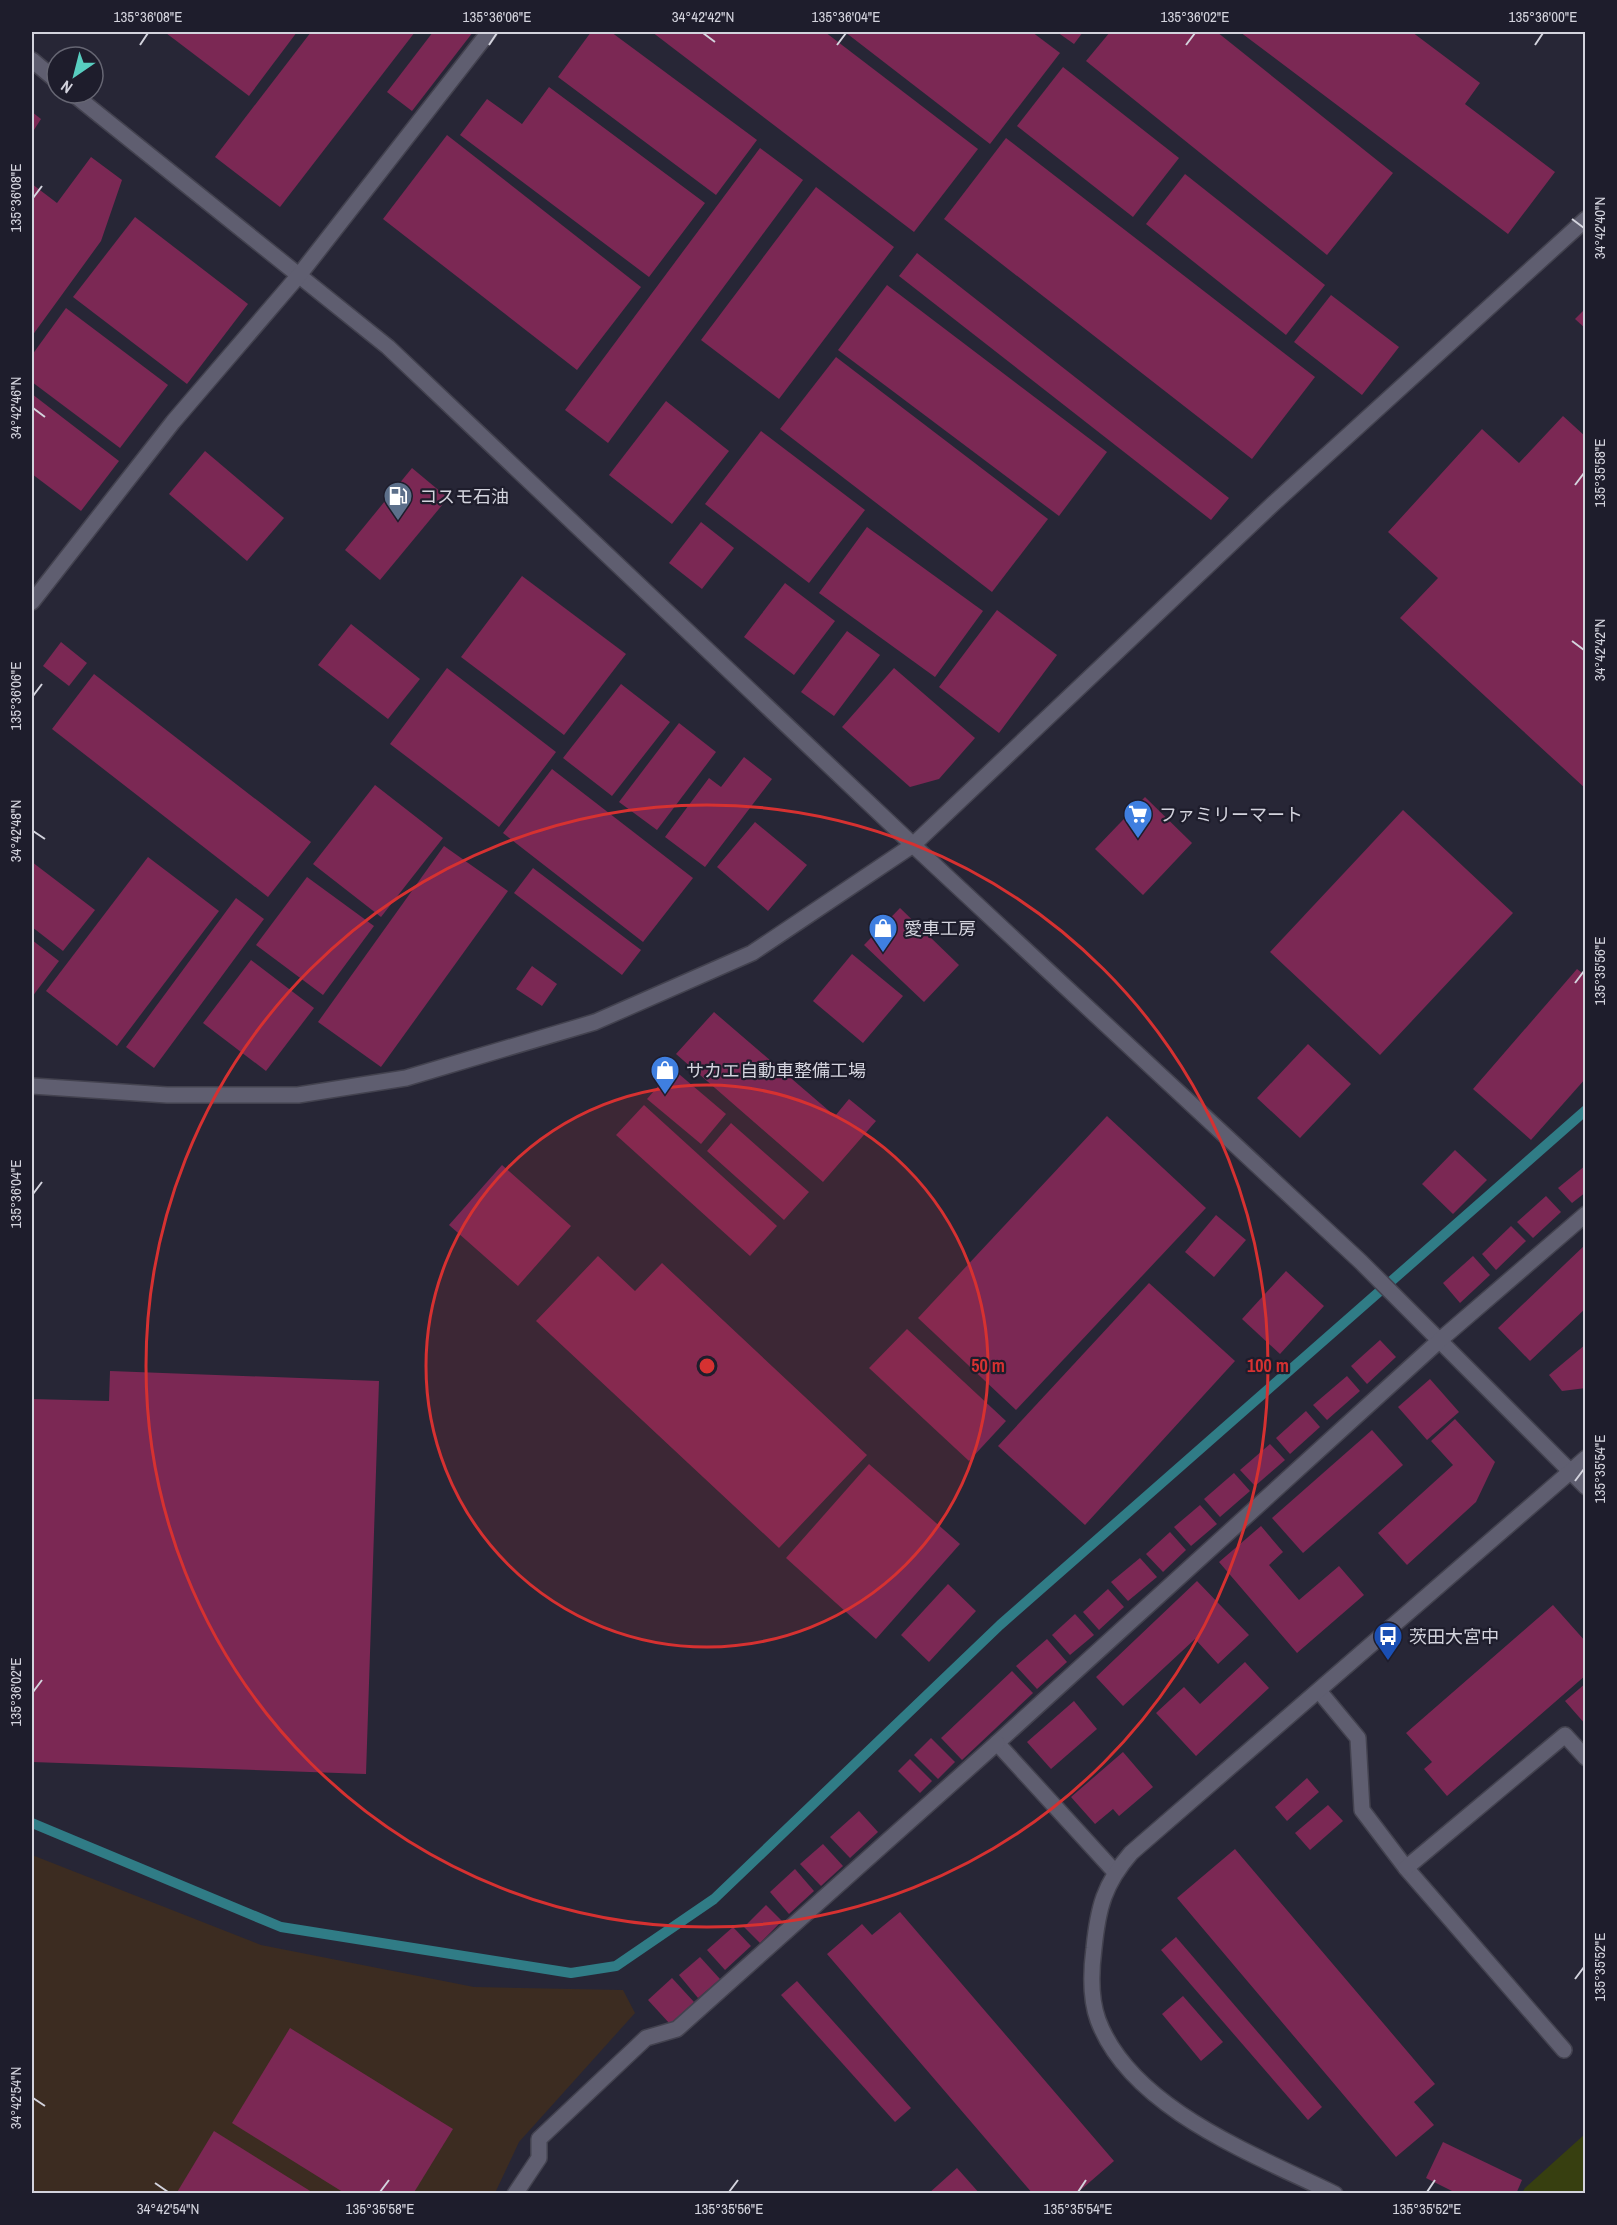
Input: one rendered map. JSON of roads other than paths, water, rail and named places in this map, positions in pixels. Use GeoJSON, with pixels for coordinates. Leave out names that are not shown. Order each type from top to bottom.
{"type":"FeatureCollection","features":[{"type":"Feature","properties":{"kind":"street"},"geometry":{"type":"LineString","coordinates":[[32,602],[173,422],[300,274],[489,32]]}},
{"type":"Feature","properties":{"kind":"street"},"geometry":{"type":"LineString","coordinates":[[32,60],[45,71]]}},
{"type":"Feature","properties":{"kind":"street"},"geometry":{"type":"LineString","coordinates":[[87,105],[388,347],[913,845],[1407,1307],[1586,1487]]}},
{"type":"Feature","properties":{"kind":"street"},"geometry":{"type":"LineString","coordinates":[[32,1086],[167,1095],[298,1095],[406,1078],[595,1022],[752,953],[913,845],[1274,503],[1586,219]]}},
{"type":"Feature","properties":{"kind":"street"},"geometry":{"type":"LineString","coordinates":[[515,2193],[538,2158],[538,2139],[646,2038],[677,2029],[997,1743],[1440,1340],[1586,1214]]}},
{"type":"Feature","properties":{"kind":"street"},"geometry":{"type":"LineString","coordinates":[[1335,2193],[1223,2139],[1189,2118],[1156,2095],[1119,2058],[1098,2019],[1091,1973],[1102,1896],[1115,1872],[1158,1829],[1586,1458]]}},
{"type":"Feature","properties":{"kind":"street"},"geometry":{"type":"LineString","coordinates":[[1319,1691],[1358,1738],[1362,1810],[1406,1868],[1564,2050]]}},
{"type":"Feature","properties":{"kind":"street"},"geometry":{"type":"LineString","coordinates":[[1406,1868],[1565,1735],[1586,1758]]}},
{"type":"Feature","properties":{"kind":"street"},"geometry":{"type":"LineString","coordinates":[[997,1743],[1115,1872]]}},
{"type":"Feature","properties":{"kind":"waterway"},"geometry":{"type":"LineString","coordinates":[[32,1823],[281,1927],[571,1973],[616,1966],[714,1899],[1000,1625],[1586,1110]]}},
{"type":"Feature","properties":{"kind":"place","name":"コスモ石油"},"geometry":{"type":"Point","coordinates":[398,522]}},
{"type":"Feature","properties":{"kind":"place","name":"ファミリーマート"},"geometry":{"type":"Point","coordinates":[1138,840]}},
{"type":"Feature","properties":{"kind":"place","name":"愛車工房"},"geometry":{"type":"Point","coordinates":[883,954]}},
{"type":"Feature","properties":{"kind":"place","name":"サカエ自動車整備工場"},"geometry":{"type":"Point","coordinates":[665,1096]}},
{"type":"Feature","properties":{"kind":"place","name":"茨田大宮中"},"geometry":{"type":"Point","coordinates":[1388,1662]}}]}
